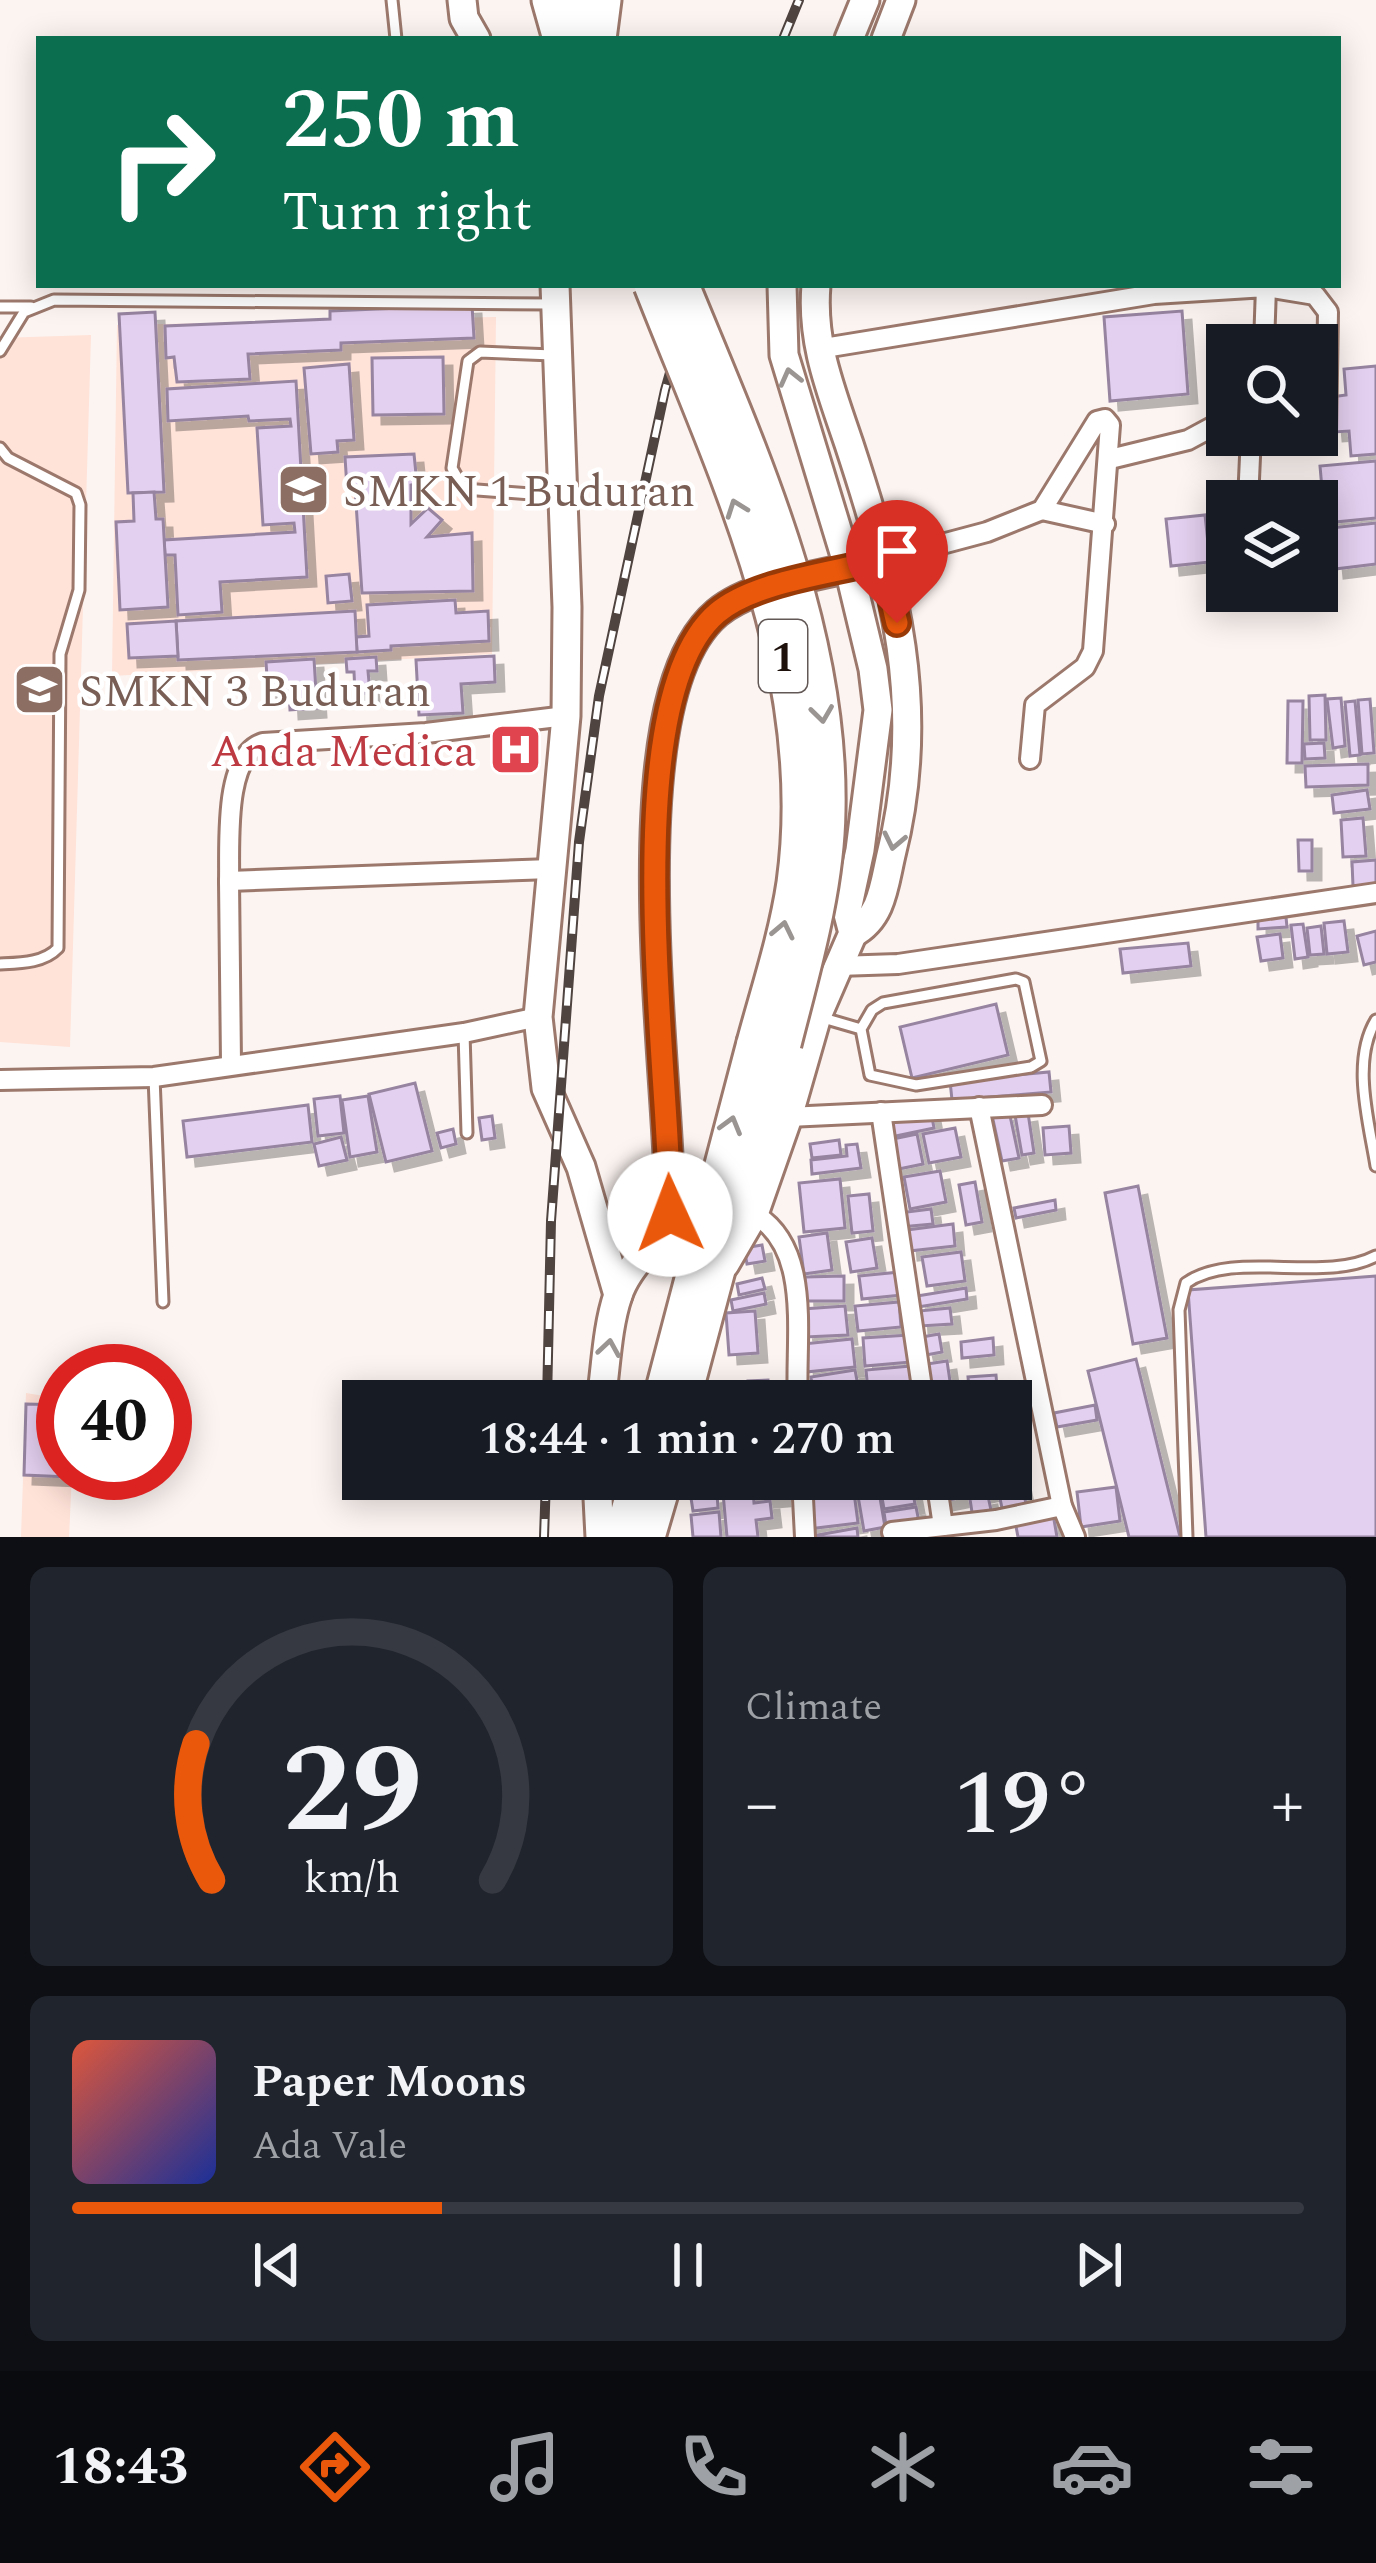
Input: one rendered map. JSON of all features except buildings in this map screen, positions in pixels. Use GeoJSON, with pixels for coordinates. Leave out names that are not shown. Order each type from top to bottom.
{"type":"FeatureCollection","features":[{"type":"Feature","properties":{"kind":"highway"},"geometry":{"type":"LineString","coordinates":[[549,0],[559,36]]}},
{"type":"Feature","properties":{"kind":"highway"},"geometry":{"type":"LineString","coordinates":[[577,0],[601,26]]}},
{"type":"Feature","properties":{"kind":"highway","name":"1"},"geometry":{"type":"LineString","coordinates":[[652,288],[768,593],[798,738],[794,883],[769,1044],[718,1274],[689,1380]]}},
{"type":"Feature","properties":{"kind":"highway","name":"1"},"geometry":{"type":"LineString","coordinates":[[666,1380],[820,879],[828,813],[826,743],[816,670],[784,549],[683,288]]}},
{"type":"Feature","properties":{"kind":"highway"},"geometry":{"type":"LineString","coordinates":[[621,1537],[631,1500]]}},
{"type":"Feature","properties":{"kind":"highway"},"geometry":{"type":"LineString","coordinates":[[648,1537],[659,1500]]}},
{"type":"Feature","properties":{"kind":"street"},"geometry":{"type":"LineString","coordinates":[[462,0],[464,18],[474,36]]}},
{"type":"Feature","properties":{"kind":"street"},"geometry":{"type":"LineString","coordinates":[[601,26],[620,0]]}},
{"type":"Feature","properties":{"kind":"street"},"geometry":{"type":"LineString","coordinates":[[850,36],[865,0]]}},
{"type":"Feature","properties":{"kind":"street"},"geometry":{"type":"LineString","coordinates":[[887,36],[902,0]]}},
{"type":"Feature","properties":{"kind":"street"},"geometry":{"type":"LineString","coordinates":[[782,288],[784,355],[849,569],[878,710],[860,850],[847,910],[853,933]]}},
{"type":"Feature","properties":{"kind":"street"},"geometry":{"type":"LineString","coordinates":[[718,1274],[754,1214],[817,1016],[838,966],[853,933],[873,919],[879,905],[897,832],[910,710],[904,655],[882,560],[818,349],[816,288]]}},
{"type":"Feature","properties":{"kind":"street"},"geometry":{"type":"LineString","coordinates":[[818,349],[1154,294],[1250,288]]}},
{"type":"Feature","properties":{"kind":"street"},"geometry":{"type":"LineString","coordinates":[[1265,324],[1266,288]]}},
{"type":"Feature","properties":{"kind":"street"},"geometry":{"type":"LineString","coordinates":[[1272,288],[1316,295],[1328,313],[1328,324]]}},
{"type":"Feature","properties":{"kind":"street"},"geometry":{"type":"LineString","coordinates":[[555,294],[566,716],[538,1017],[546,1088],[581,1167],[617,1295]]}},
{"type":"Feature","properties":{"kind":"street"},"geometry":{"type":"LineString","coordinates":[[1030,759],[1035,705],[1091,660],[1110,459],[1110,425],[1105,419],[1097,421],[1042,510]]}},
{"type":"Feature","properties":{"kind":"street"},"geometry":{"type":"LineString","coordinates":[[1110,459],[1188,440],[1206,430]]}},
{"type":"Feature","properties":{"kind":"street"},"geometry":{"type":"LineString","coordinates":[[604,1380],[617,1295],[670,1214],[654,832],[664,732],[682,664],[714,615],[785,584],[986,532],[1042,510],[1106,524]]}},
{"type":"Feature","properties":{"kind":"street"},"geometry":{"type":"LineString","coordinates":[[231,1064],[229,836],[236,780],[249,748],[566,716]]}},
{"type":"Feature","properties":{"kind":"street"},"geometry":{"type":"LineString","coordinates":[[229,881],[551,869]]}},
{"type":"Feature","properties":{"kind":"street"},"geometry":{"type":"LineString","coordinates":[[838,966],[898,964],[1376,893]]}},
{"type":"Feature","properties":{"kind":"street"},"geometry":{"type":"LineString","coordinates":[[0,1080],[154,1077],[464,1033],[538,1017]]}},
{"type":"Feature","properties":{"kind":"street"},"geometry":{"type":"LineString","coordinates":[[788,1117],[1042,1105]]}},
{"type":"Feature","properties":{"kind":"street"},"geometry":{"type":"LineString","coordinates":[[979,1107],[1062,1506],[1075,1537]]}},
{"type":"Feature","properties":{"kind":"street"},"geometry":{"type":"LineString","coordinates":[[881,1112],[921,1380]]}},
{"type":"Feature","properties":{"kind":"street"},"geometry":{"type":"LineString","coordinates":[[754,1214],[775,1228],[791,1259],[796,1380]]}},
{"type":"Feature","properties":{"kind":"street"},"geometry":{"type":"LineString","coordinates":[[598,1500],[600,1537]]}},
{"type":"Feature","properties":{"kind":"street"},"geometry":{"type":"LineString","coordinates":[[803,1500],[805,1537]]}},
{"type":"Feature","properties":{"kind":"street"},"geometry":{"type":"LineString","coordinates":[[939,1500],[943,1526]]}},
{"type":"Feature","properties":{"kind":"street"},"geometry":{"type":"LineString","coordinates":[[892,1532],[943,1526],[996,1528],[1062,1506]]}},
{"type":"Feature","properties":{"kind":"lane"},"geometry":{"type":"LineString","coordinates":[[392,0],[396,36]]}},
{"type":"Feature","properties":{"kind":"lane"},"geometry":{"type":"LineString","coordinates":[[0,307],[33,307],[54,300],[555,294]]}},
{"type":"Feature","properties":{"kind":"lane"},"geometry":{"type":"LineString","coordinates":[[0,351],[15,322],[33,307]]}},
{"type":"Feature","properties":{"kind":"lane"},"geometry":{"type":"LineString","coordinates":[[558,356],[480,352],[469,361],[452,468],[464,489],[563,496]]}},
{"type":"Feature","properties":{"kind":"lane"},"geometry":{"type":"LineString","coordinates":[[0,448],[8,458],[76,493],[81,533],[79,590],[60,654],[58,949],[36,960],[0,964]]}},
{"type":"Feature","properties":{"kind":"lane"},"geometry":{"type":"LineString","coordinates":[[1016,979],[1024,982],[1041,1061],[1031,1067],[916,1085],[870,1075],[862,1029],[872,1010],[883,1003],[1016,979]]}},
{"type":"Feature","properties":{"kind":"lane"},"geometry":{"type":"LineString","coordinates":[[817,1016],[862,1029]]}},
{"type":"Feature","properties":{"kind":"lane"},"geometry":{"type":"LineString","coordinates":[[1376,1020],[1368,1037],[1364,1084],[1376,1166]]}},
{"type":"Feature","properties":{"kind":"lane"},"geometry":{"type":"LineString","coordinates":[[464,1033],[467,1133]]}},
{"type":"Feature","properties":{"kind":"lane"},"geometry":{"type":"LineString","coordinates":[[154,1077],[163,1302]]}},
{"type":"Feature","properties":{"kind":"lane"},"geometry":{"type":"LineString","coordinates":[[1186,1537],[1179,1310],[1186,1283],[1213,1272],[1340,1265],[1376,1256]]}},
{"type":"Feature","properties":{"kind":"shaded area","name":"SMKN 1 Buduran"},"geometry":{"type":"Polygon","coordinates":[[[496,317],[492,654],[112,676],[117,325],[496,317]]]}},
{"type":"Feature","properties":{"kind":"shaded area","name":"SMKN 3 Buduran"},"geometry":{"type":"Polygon","coordinates":[[[91,335],[70,1047],[0,1042],[0,338],[91,335]]]}},
{"type":"Feature","properties":{"kind":"shaded area"},"geometry":{"type":"Polygon","coordinates":[[[26,1393],[36,1395],[36,1500],[71,1500],[69,1537],[21,1537],[26,1393]]]}},
{"type":"Feature","properties":{"kind":"railway"},"geometry":{"type":"LineString","coordinates":[[784,36],[799,0]]}},
{"type":"Feature","properties":{"kind":"railway"},"geometry":{"type":"LineString","coordinates":[[547,1380],[551,1221],[579,842],[599,696],[665,390],[694,288]]}},
{"type":"Feature","properties":{"kind":"railway"},"geometry":{"type":"LineString","coordinates":[[544,1537],[545,1500]]}},
{"type":"Feature","properties":{"kind":"place","name":"SMKN 1 Buduran"},"geometry":{"type":"Point","coordinates":[304,490]}},
{"type":"Feature","properties":{"kind":"place","name":"SMKN 3 Buduran"},"geometry":{"type":"Point","coordinates":[40,690]}},
{"type":"Feature","properties":{"kind":"place","name":"Anda Medica"},"geometry":{"type":"Point","coordinates":[515,750]}},
{"type":"Feature","properties":{"kind":"route"},"geometry":{"type":"LineString","coordinates":[[670,1214],[654,832],[664,732],[682,664],[714,615],[730,605],[785,584],[882,560],[897,623]]}}]}
